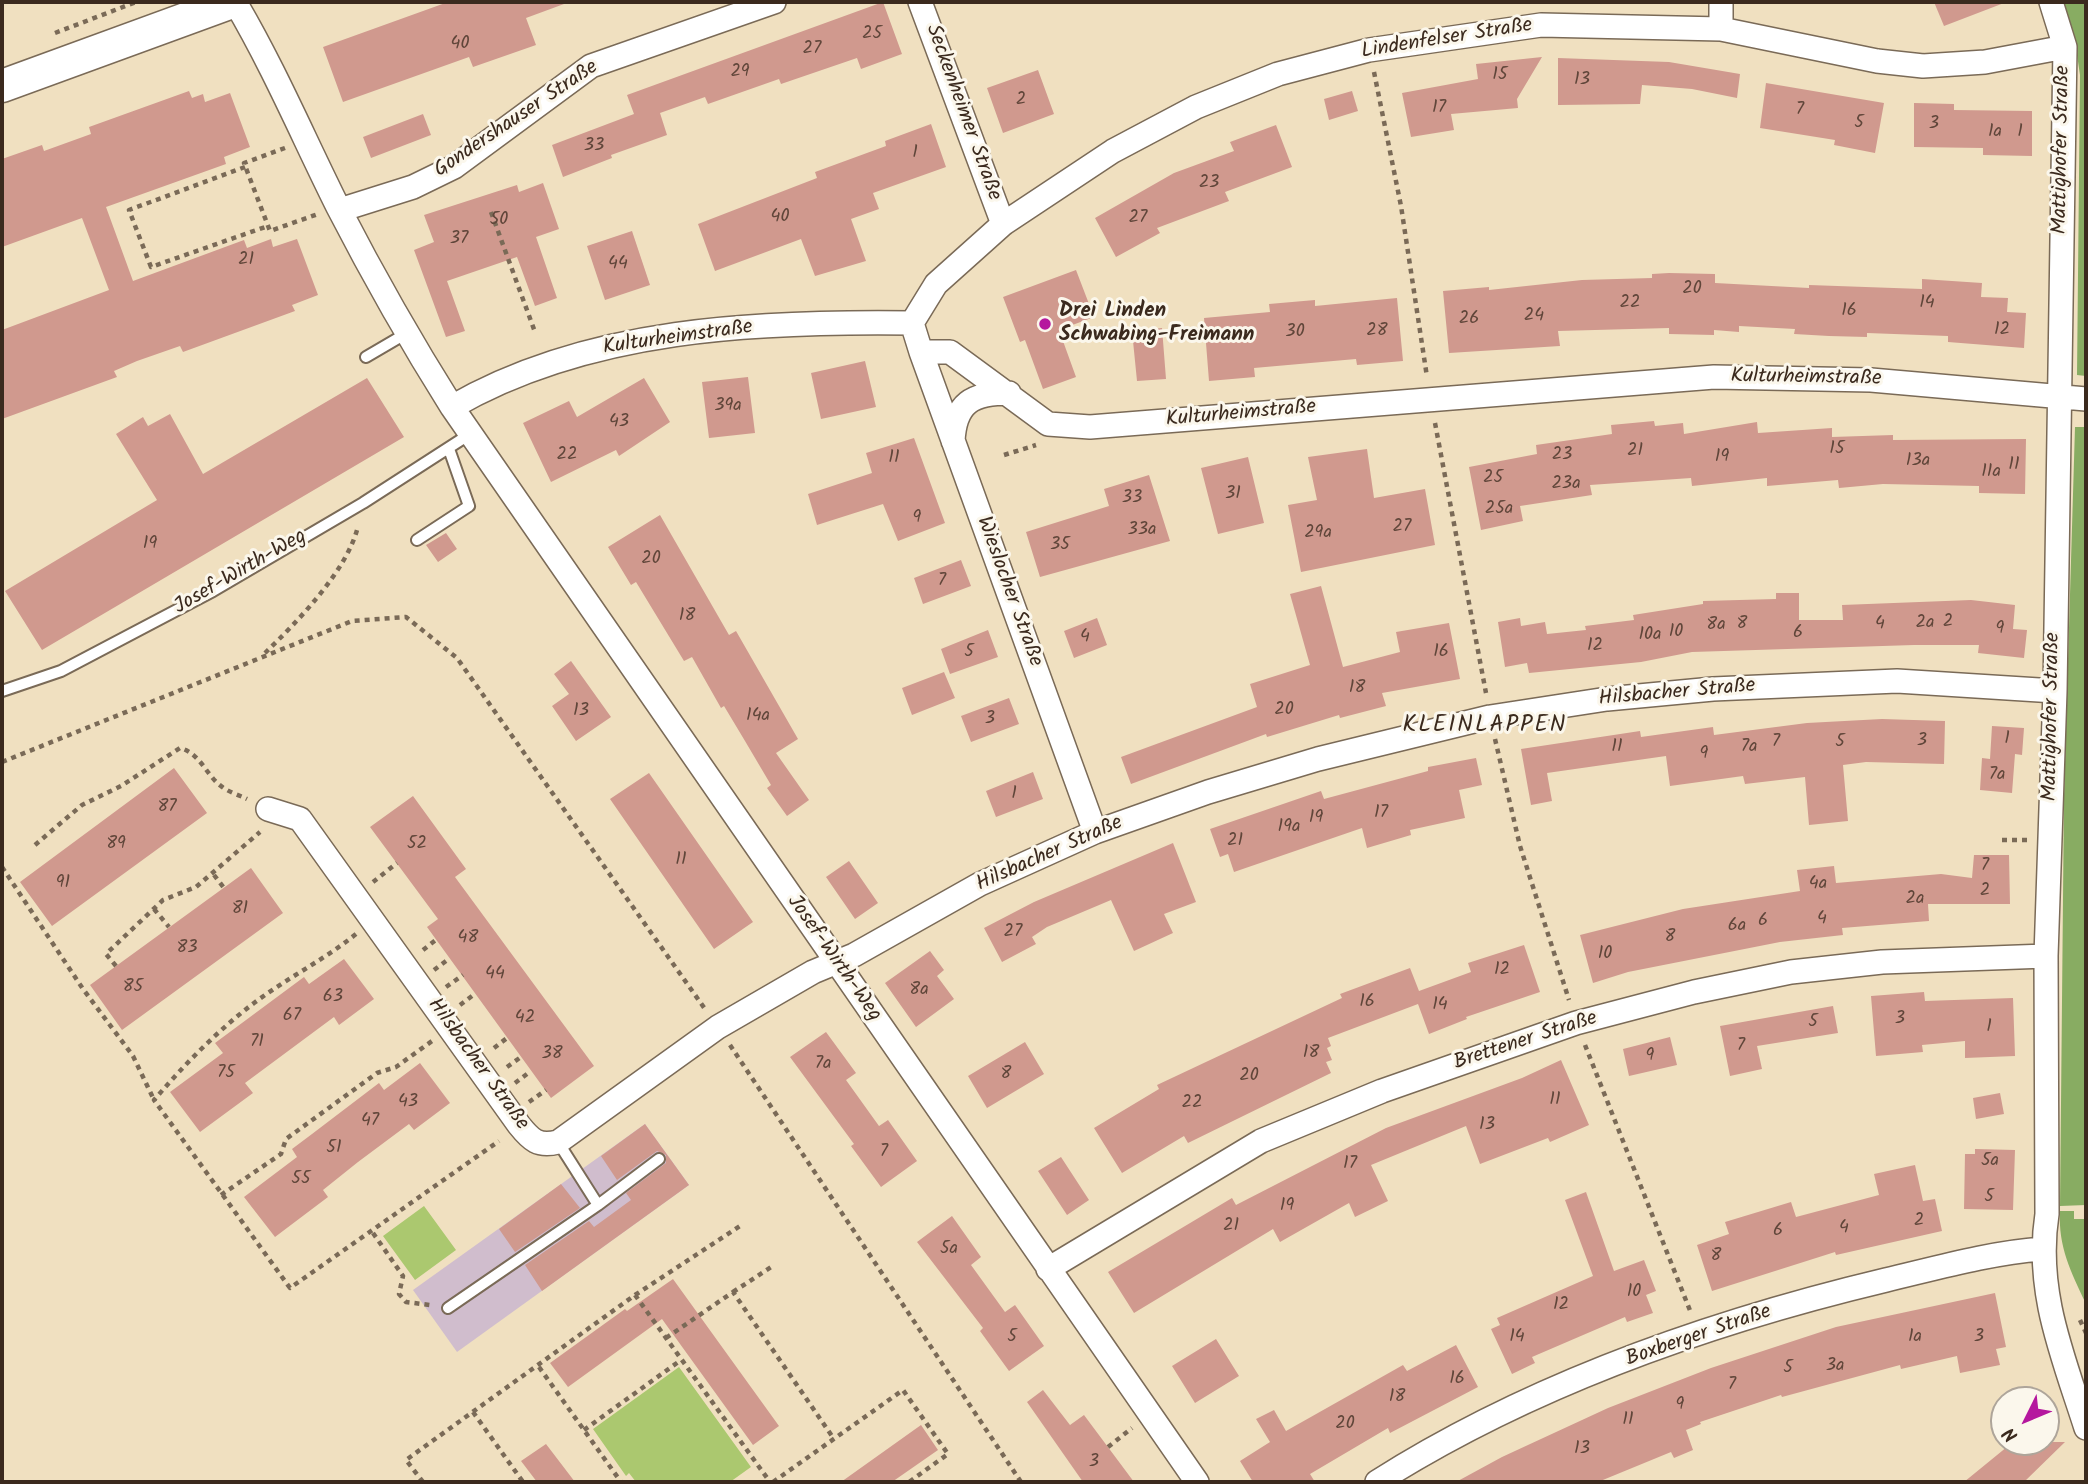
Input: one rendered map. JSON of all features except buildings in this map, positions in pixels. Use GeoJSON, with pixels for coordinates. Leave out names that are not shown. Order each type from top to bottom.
{"type":"FeatureCollection","features":[{"type":"Feature","properties":{"kind":"main road"},"geometry":{"type":"LineString","coordinates":[[2,86],[234,2]]}},
{"type":"Feature","properties":{"kind":"street","name":"Josef-Wirth-Weg"},"geometry":{"type":"LineString","coordinates":[[234,2],[339,208],[407,333],[452,407],[1197,1482]]}},
{"type":"Feature","properties":{"kind":"street","name":"Gondershauser Straße"},"geometry":{"type":"LineString","coordinates":[[339,208],[413,187],[454,167],[591,66],[774,2]]}},
{"type":"Feature","properties":{"kind":"street","name":"Seckenheimer Straße"},"geometry":{"type":"LineString","coordinates":[[920,2],[1003,224]]}},
{"type":"Feature","properties":{"kind":"street"},"geometry":{"type":"LineString","coordinates":[[1721,2],[1721,29]]}},
{"type":"Feature","properties":{"kind":"street","name":"Mattighofer Straße"},"geometry":{"type":"LineString","coordinates":[[2051,2],[2065,47],[2055,691],[2046,956],[2047,1214],[2042,1249],[2045,1290],[2051,1318],[2086,1428]]}},
{"type":"Feature","properties":{"kind":"street","name":"Lindenfelser Straße"},"geometry":{"type":"LineString","coordinates":[[912,323],[936,284],[1003,224],[1113,151],[1196,107],[1278,74],[1369,51],[1541,25],[1721,29],[1877,61],[1923,66],[1985,62],[2065,47]]}},
{"type":"Feature","properties":{"kind":"street"},"geometry":{"type":"LineString","coordinates":[[912,323],[921,352]]}},
{"type":"Feature","properties":{"kind":"street","name":"Kulturheimstraße"},"geometry":{"type":"LineString","coordinates":[[452,407],[497,381],[614,346],[778,325],[912,323]]}},
{"type":"Feature","properties":{"kind":"street","name":"Kulturheimstraße"},"geometry":{"type":"LineString","coordinates":[[921,352],[950,352],[1048,424],[1090,427],[1714,377],[1871,380],[2086,398]]}},
{"type":"Feature","properties":{"kind":"street","name":"Wieslocher Straße"},"geometry":{"type":"LineString","coordinates":[[921,352],[1095,832]]}},
{"type":"Feature","properties":{"kind":"street"},"geometry":{"type":"LineString","coordinates":[[953,441],[954,423],[968,402],[988,393],[1009,393]]}},
{"type":"Feature","properties":{"kind":"street","name":"Hilsbacher Straße"},"geometry":{"type":"LineString","coordinates":[[275,811],[300,819],[532,1141],[545,1146],[558,1142],[718,1027],[813,972],[835,963],[980,884],[1095,832],[1208,792],[1318,759],[1490,717],[1607,699],[1713,688],[1897,681],[2055,691]]}},
{"type":"Feature","properties":{"kind":"street","name":"Brettener Straße"},"geometry":{"type":"LineString","coordinates":[[1048,1269],[1261,1141],[1382,1091],[1576,1023],[1694,992],[1791,972],[1882,962],[2046,956]]}},
{"type":"Feature","properties":{"kind":"street","name":"Boxberger Straße"},"geometry":{"type":"LineString","coordinates":[[1377,1482],[1468,1430],[1523,1404],[1699,1334],[1848,1289],[1934,1268],[2042,1249]]}},
{"type":"Feature","properties":{"kind":"lane"},"geometry":{"type":"LineString","coordinates":[[366,357],[407,333]]}},
{"type":"Feature","properties":{"kind":"lane","name":"Josef-Wirth-Weg"},"geometry":{"type":"LineString","coordinates":[[2,691],[61,671],[213,591],[363,503],[470,434]]}},
{"type":"Feature","properties":{"kind":"lane"},"geometry":{"type":"LineString","coordinates":[[417,540],[469,506],[449,449]]}},
{"type":"Feature","properties":{"kind":"lane"},"geometry":{"type":"LineString","coordinates":[[558,1142],[598,1205]]}},
{"type":"Feature","properties":{"kind":"lane"},"geometry":{"type":"LineString","coordinates":[[448,1308],[598,1205],[659,1159]]}},
{"type":"Feature","properties":{"kind":"path"},"geometry":{"type":"LineString","coordinates":[[51,35],[136,2]]}},
{"type":"Feature","properties":{"kind":"path"},"geometry":{"type":"LineString","coordinates":[[306,140],[244,163],[270,231],[339,208]]}},
{"type":"Feature","properties":{"kind":"path"},"geometry":{"type":"LineString","coordinates":[[245,167],[130,210],[146,255],[151,267],[268,226]]}},
{"type":"Feature","properties":{"kind":"path"},"geometry":{"type":"LineString","coordinates":[[491,212],[534,332]]}},
{"type":"Feature","properties":{"kind":"path"},"geometry":{"type":"LineString","coordinates":[[261,656],[314,602],[355,540],[363,503]]}},
{"type":"Feature","properties":{"kind":"path"},"geometry":{"type":"LineString","coordinates":[[2,762],[352,621],[406,617],[457,658],[718,1027],[1021,1482]]}},
{"type":"Feature","properties":{"kind":"path"},"geometry":{"type":"LineString","coordinates":[[35,845],[82,805],[121,786],[180,748],[187,750],[201,762],[221,786],[275,811],[214,875],[196,887],[163,900],[106,954],[116,966]]}},
{"type":"Feature","properties":{"kind":"path"},"geometry":{"type":"LineString","coordinates":[[370,884],[397,863]]}},
{"type":"Feature","properties":{"kind":"path"},"geometry":{"type":"LineString","coordinates":[[2,867],[63,960],[133,1056],[154,1100],[290,1288],[499,1141]]}},
{"type":"Feature","properties":{"kind":"path"},"geometry":{"type":"LineString","coordinates":[[214,875],[224,888]]}},
{"type":"Feature","properties":{"kind":"path"},"geometry":{"type":"LineString","coordinates":[[154,909],[169,927]]}},
{"type":"Feature","properties":{"kind":"path"},"geometry":{"type":"LineString","coordinates":[[154,1100],[220,1031],[300,971],[326,959],[373,920]]}},
{"type":"Feature","properties":{"kind":"path"},"geometry":{"type":"LineString","coordinates":[[420,952],[437,940]]}},
{"type":"Feature","properties":{"kind":"path"},"geometry":{"type":"LineString","coordinates":[[433,971],[450,958]]}},
{"type":"Feature","properties":{"kind":"path"},"geometry":{"type":"LineString","coordinates":[[445,988],[463,975]]}},
{"type":"Feature","properties":{"kind":"path"},"geometry":{"type":"LineString","coordinates":[[458,1006],[476,993]]}},
{"type":"Feature","properties":{"kind":"path"},"geometry":{"type":"LineString","coordinates":[[221,1195],[281,1154],[286,1139],[377,1073],[396,1067],[449,1028]]}},
{"type":"Feature","properties":{"kind":"path"},"geometry":{"type":"LineString","coordinates":[[490,1051],[507,1038]]}},
{"type":"Feature","properties":{"kind":"path"},"geometry":{"type":"LineString","coordinates":[[504,1069],[521,1057]]}},
{"type":"Feature","properties":{"kind":"path"},"geometry":{"type":"LineString","coordinates":[[514,1083],[531,1071]]}},
{"type":"Feature","properties":{"kind":"path"},"geometry":{"type":"LineString","coordinates":[[528,1103],[546,1090]]}},
{"type":"Feature","properties":{"kind":"path"},"geometry":{"type":"LineString","coordinates":[[423,1482],[406,1460],[539,1367],[635,1295],[740,1226]]}},
{"type":"Feature","properties":{"kind":"path"},"geometry":{"type":"LineString","coordinates":[[373,1233],[403,1276],[399,1294],[406,1301],[448,1308]]}},
{"type":"Feature","properties":{"kind":"path"},"geometry":{"type":"LineString","coordinates":[[666,1338],[771,1267]]}},
{"type":"Feature","properties":{"kind":"path"},"geometry":{"type":"LineString","coordinates":[[733,1293],[834,1439]]}},
{"type":"Feature","properties":{"kind":"path"},"geometry":{"type":"LineString","coordinates":[[635,1295],[771,1482],[903,1390],[948,1454],[909,1482]]}},
{"type":"Feature","properties":{"kind":"path"},"geometry":{"type":"LineString","coordinates":[[584,1430],[681,1360]]}},
{"type":"Feature","properties":{"kind":"path"},"geometry":{"type":"LineString","coordinates":[[539,1367],[621,1482]]}},
{"type":"Feature","properties":{"kind":"path"},"geometry":{"type":"LineString","coordinates":[[473,1412],[523,1482]]}},
{"type":"Feature","properties":{"kind":"path"},"geometry":{"type":"LineString","coordinates":[[1108,1447],[1132,1428]]}},
{"type":"Feature","properties":{"kind":"shaded area"},"geometry":{"type":"Polygon","coordinates":[[[645,1124],[689,1185],[457,1352],[413,1290],[645,1124]]]}},
{"type":"Feature","properties":{"kind":"green space"},"geometry":{"type":"Polygon","coordinates":[[[2063,2],[2086,2],[2086,376],[2077,375],[2080,75],[2074,35],[2063,2]]]}},
{"type":"Feature","properties":{"kind":"green space"},"geometry":{"type":"Polygon","coordinates":[[[2075,427],[2086,427],[2086,1205],[2060,1206],[2064,795],[2075,427]]]}},
{"type":"Feature","properties":{"kind":"green space"},"geometry":{"type":"Polygon","coordinates":[[[424,1206],[456,1250],[415,1280],[383,1236],[424,1206]]]}},
{"type":"Feature","properties":{"kind":"green space"},"geometry":{"type":"Polygon","coordinates":[[[2060,1211],[2074,1211],[2074,1219],[2086,1219],[2086,1304],[2063,1248],[2060,1211]]]}},
{"type":"Feature","properties":{"kind":"green space"},"geometry":{"type":"Polygon","coordinates":[[[679,1367],[751,1467],[730,1482],[636,1482],[629,1473],[626,1476],[593,1429],[679,1367]]]}},
{"type":"Feature","properties":{"kind":"place","name":"Drei Linden Schwabing-Freimann"},"geometry":{"type":"Point","coordinates":[1045,324]}},
{"type":"Feature","properties":{"kind":"district","name":"KLEINLAPPEN"},"geometry":{"type":"Point","coordinates":[1485,727]}}]}
